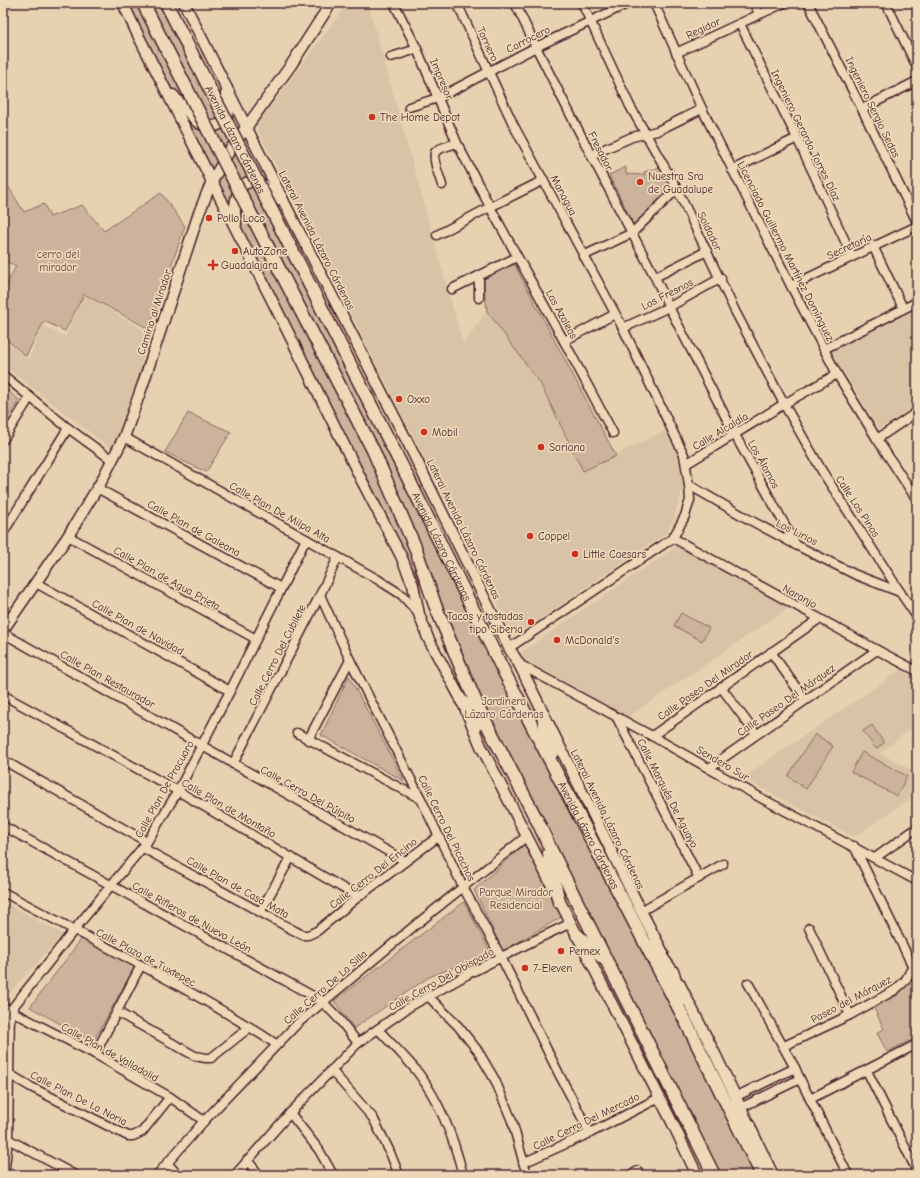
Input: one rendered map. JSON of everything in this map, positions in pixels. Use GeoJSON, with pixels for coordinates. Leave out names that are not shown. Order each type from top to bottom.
{"type":"FeatureCollection","features":[{"type":"Feature","properties":{"kind":"highway","name":"Avenida Lázaro Cárdenas"},"geometry":{"type":"LineString","coordinates":[[143,3],[373,450],[415,547],[435,605],[458,663],[479,709],[539,824],[714,1175]]}},
{"type":"Feature","properties":{"kind":"highway","name":"Avenida Lázaro Cárdenas"},"geometry":{"type":"LineString","coordinates":[[166,3],[409,480],[500,664],[685,1020],[762,1175]]}},
{"type":"Feature","properties":{"kind":"highway"},"geometry":{"type":"LineString","coordinates":[[462,701],[496,740]]}},
{"type":"Feature","properties":{"kind":"highway"},"geometry":{"type":"LineString","coordinates":[[542,712],[556,772]]}},
{"type":"Feature","properties":{"kind":"highway"},"geometry":{"type":"LineString","coordinates":[[549,846],[550,866],[559,902]]}},
{"type":"Feature","properties":{"kind":"highway"},"geometry":{"type":"LineString","coordinates":[[634,922],[673,973],[685,1020]]}},
{"type":"Feature","properties":{"kind":"highway"},"geometry":{"type":"LineString","coordinates":[[577,935],[608,963]]}},
{"type":"Feature","properties":{"kind":"highway"},"geometry":{"type":"LineString","coordinates":[[714,1081],[720,1092],[749,1126]]}},
{"type":"Feature","properties":{"kind":"main road"},"geometry":{"type":"LineString","coordinates":[[123,3],[241,241],[294,343],[360,479],[401,556],[413,585],[419,614],[434,649],[462,701],[481,746],[697,1175]]}},
{"type":"Feature","properties":{"kind":"main road","name":"Lateral Avenida Lázaro Cárdenas"},"geometry":{"type":"LineString","coordinates":[[184,3],[410,448],[509,648],[519,664],[640,911],[673,973],[773,1175]]}},
{"type":"Feature","properties":{"kind":"main road","name":"Camino al Mirador"},"geometry":{"type":"LineString","coordinates":[[3,630],[68,536],[97,488],[124,437],[199,214],[212,180],[230,150],[291,65],[330,3]]}},
{"type":"Feature","properties":{"kind":"main road"},"geometry":{"type":"LineString","coordinates":[[161,80],[192,118],[201,125],[208,127],[218,126],[228,114],[224,83]]}},
{"type":"Feature","properties":{"kind":"main road"},"geometry":{"type":"LineString","coordinates":[[241,241],[234,214],[237,196],[240,189],[247,182],[253,181],[265,185],[288,210]]}},
{"type":"Feature","properties":{"kind":"street","name":"Impresor"},"geometry":{"type":"LineString","coordinates":[[394,3],[417,49],[457,142],[490,207]]}},
{"type":"Feature","properties":{"kind":"street","name":"Tornero"},"geometry":{"type":"LineString","coordinates":[[457,3],[488,72]]}},
{"type":"Feature","properties":{"kind":"street","name":"Fresador"},"geometry":{"type":"LineString","coordinates":[[515,3],[591,155],[656,277],[669,307]]}},
{"type":"Feature","properties":{"kind":"street","name":"Soldador"},"geometry":{"type":"LineString","coordinates":[[582,3],[630,106],[677,189],[721,278],[735,311],[784,404]]}},
{"type":"Feature","properties":{"kind":"street","name":"Carrocero"},"geometry":{"type":"LineString","coordinates":[[408,106],[438,98],[536,47],[629,3]]}},
{"type":"Feature","properties":{"kind":"street","name":"Licenciado Guillermo Martínez Domínguez"},"geometry":{"type":"LineString","coordinates":[[654,3],[702,109],[732,170],[837,374],[917,500]]}},
{"type":"Feature","properties":{"kind":"street"},"geometry":{"type":"LineString","coordinates":[[754,3],[759,14]]}},
{"type":"Feature","properties":{"kind":"street","name":"Regidor"},"geometry":{"type":"LineString","coordinates":[[676,53],[784,3]]}},
{"type":"Feature","properties":{"kind":"street","name":"Ingeniero Sergio Sedas"},"geometry":{"type":"LineString","coordinates":[[808,3],[917,222]]}},
{"type":"Feature","properties":{"kind":"street"},"geometry":{"type":"LineString","coordinates":[[886,3],[917,67]]}},
{"type":"Feature","properties":{"kind":"street","name":"Ingeniero Gerardo Torres Díaz"},"geometry":{"type":"LineString","coordinates":[[740,24],[797,138],[852,256]]}},
{"type":"Feature","properties":{"kind":"street"},"geometry":{"type":"LineString","coordinates":[[391,57],[417,49]]}},
{"type":"Feature","properties":{"kind":"street","name":"Managua"},"geometry":{"type":"LineString","coordinates":[[488,72],[583,256],[623,328]]}},
{"type":"Feature","properties":{"kind":"street"},"geometry":{"type":"LineString","coordinates":[[862,109],[917,81]]}},
{"type":"Feature","properties":{"kind":"street"},"geometry":{"type":"LineString","coordinates":[[591,155],[629,139],[657,132],[702,109]]}},
{"type":"Feature","properties":{"kind":"street"},"geometry":{"type":"LineString","coordinates":[[732,170],[797,138]]}},
{"type":"Feature","properties":{"kind":"street"},"geometry":{"type":"LineString","coordinates":[[442,184],[434,159],[434,154],[437,151],[457,142]]}},
{"type":"Feature","properties":{"kind":"street"},"geometry":{"type":"LineString","coordinates":[[437,235],[544,180]]}},
{"type":"Feature","properties":{"kind":"street"},"geometry":{"type":"LineString","coordinates":[[583,256],[632,232],[677,189]]}},
{"type":"Feature","properties":{"kind":"street","name":"Las Azaleas"},"geometry":{"type":"LineString","coordinates":[[490,207],[613,433]]}},
{"type":"Feature","properties":{"kind":"street","name":"Secretaría"},"geometry":{"type":"LineString","coordinates":[[791,286],[917,226]]}},
{"type":"Feature","properties":{"kind":"street"},"geometry":{"type":"LineString","coordinates":[[873,246],[903,308]]}},
{"type":"Feature","properties":{"kind":"street"},"geometry":{"type":"LineString","coordinates":[[656,277],[708,251]]}},
{"type":"Feature","properties":{"kind":"street"},"geometry":{"type":"LineString","coordinates":[[452,289],[517,256]]}},
{"type":"Feature","properties":{"kind":"street"},"geometry":{"type":"LineString","coordinates":[[479,276],[479,298]]}},
{"type":"Feature","properties":{"kind":"street","name":"Los Fresnos"},"geometry":{"type":"LineString","coordinates":[[623,328],[669,307],[721,278]]}},
{"type":"Feature","properties":{"kind":"street"},"geometry":{"type":"LineString","coordinates":[[824,349],[917,302]]}},
{"type":"Feature","properties":{"kind":"street","name":"Los Álamos"},"geometry":{"type":"LineString","coordinates":[[669,307],[735,435],[796,545]]}},
{"type":"Feature","properties":{"kind":"street"},"geometry":{"type":"LineString","coordinates":[[564,341],[615,314]]}},
{"type":"Feature","properties":{"kind":"street"},"geometry":{"type":"LineString","coordinates":[[623,328],[684,455],[686,464]]}},
{"type":"Feature","properties":{"kind":"street","name":"Calle Alcaldía"},"geometry":{"type":"LineString","coordinates":[[509,648],[673,538],[685,516],[690,500],[686,464],[784,404],[837,374]]}},
{"type":"Feature","properties":{"kind":"street"},"geometry":{"type":"LineString","coordinates":[[3,375],[68,428],[112,460]]}},
{"type":"Feature","properties":{"kind":"street"},"geometry":{"type":"LineString","coordinates":[[3,440],[30,397]]}},
{"type":"Feature","properties":{"kind":"street","name":"Calle Los Pinos"},"geometry":{"type":"LineString","coordinates":[[784,404],[822,471],[900,592],[913,603],[917,617]]}},
{"type":"Feature","properties":{"kind":"street"},"geometry":{"type":"LineString","coordinates":[[877,439],[917,412]]}},
{"type":"Feature","properties":{"kind":"street"},"geometry":{"type":"LineString","coordinates":[[3,533],[68,428]]}},
{"type":"Feature","properties":{"kind":"street","name":"Calle Plan De Milpa Alta"},"geometry":{"type":"LineString","coordinates":[[124,437],[338,556],[402,595],[419,614]]}},
{"type":"Feature","properties":{"kind":"street","name":"Los Lirios"},"geometry":{"type":"LineString","coordinates":[[689,485],[796,545],[856,575],[900,592]]}},
{"type":"Feature","properties":{"kind":"street","name":"Calle Plan de Galeana"},"geometry":{"type":"LineString","coordinates":[[97,488],[281,588]]}},
{"type":"Feature","properties":{"kind":"street","name":"Calle Plan de Agua Prieta"},"geometry":{"type":"LineString","coordinates":[[68,536],[256,639]]}},
{"type":"Feature","properties":{"kind":"street","name":"Naranjo"},"geometry":{"type":"LineString","coordinates":[[673,538],[819,619],[917,671]]}},
{"type":"Feature","properties":{"kind":"street","name":"Calle Plan De Pracuaro"},"geometry":{"type":"LineString","coordinates":[[7,1009],[145,845],[178,791],[306,539]]}},
{"type":"Feature","properties":{"kind":"street","name":"Calle Cerro Del Cubilete"},"geometry":{"type":"LineString","coordinates":[[233,764],[320,595],[338,556]]}},
{"type":"Feature","properties":{"kind":"street","name":"Calle Plan de Navidad"},"geometry":{"type":"LineString","coordinates":[[36,582],[230,691]]}},
{"type":"Feature","properties":{"kind":"street","name":"Calle Cerro Del Picachos"},"geometry":{"type":"LineString","coordinates":[[320,595],[350,660],[421,799],[463,887],[501,957],[590,1133]]}},
{"type":"Feature","properties":{"kind":"street","name":"Calle Paseo Del Mirador"},"geometry":{"type":"LineString","coordinates":[[652,736],[819,619]]}},
{"type":"Feature","properties":{"kind":"street","name":"Calle Plan Restaurador"},"geometry":{"type":"LineString","coordinates":[[3,633],[202,744]]}},
{"type":"Feature","properties":{"kind":"street","name":"Calle Paseo Del Márquez"},"geometry":{"type":"LineString","coordinates":[[709,768],[877,650]]}},
{"type":"Feature","properties":{"kind":"street"},"geometry":{"type":"LineString","coordinates":[[771,652],[805,700]]}},
{"type":"Feature","properties":{"kind":"street"},"geometry":{"type":"LineString","coordinates":[[308,740],[350,660]]}},
{"type":"Feature","properties":{"kind":"street","name":"Sendero Sur"},"geometry":{"type":"LineString","coordinates":[[519,664],[652,736],[761,798],[917,880]]}},
{"type":"Feature","properties":{"kind":"street"},"geometry":{"type":"LineString","coordinates":[[721,687],[756,734]]}},
{"type":"Feature","properties":{"kind":"street","name":"Calle Plan de Montaño"},"geometry":{"type":"LineString","coordinates":[[3,695],[178,791],[358,897]]}},
{"type":"Feature","properties":{"kind":"street","name":"Calle Marqués De Aguayo"},"geometry":{"type":"LineString","coordinates":[[617,718],[699,878]]}},
{"type":"Feature","properties":{"kind":"street"},"geometry":{"type":"LineString","coordinates":[[297,734],[421,799]]}},
{"type":"Feature","properties":{"kind":"street","name":"Calle Cerro Del Púlpito"},"geometry":{"type":"LineString","coordinates":[[202,744],[233,764],[405,861]]}},
{"type":"Feature","properties":{"kind":"street","name":"Calle Plan de Casa Mata"},"geometry":{"type":"LineString","coordinates":[[3,760],[145,845],[302,935],[312,934],[322,928]]}},
{"type":"Feature","properties":{"kind":"street","name":"Calle Rifleros de Nuevo León"},"geometry":{"type":"LineString","coordinates":[[3,826],[322,1001],[358,1043]]}},
{"type":"Feature","properties":{"kind":"street"},"geometry":{"type":"LineString","coordinates":[[875,858],[917,828]]}},
{"type":"Feature","properties":{"kind":"street","name":"Calle Cerro Del Encino"},"geometry":{"type":"LineString","coordinates":[[322,928],[358,897],[439,836]]}},
{"type":"Feature","properties":{"kind":"street","name":"Calle Cerro De La Silla"},"geometry":{"type":"LineString","coordinates":[[157,1175],[204,1121],[298,1022],[527,836]]}},
{"type":"Feature","properties":{"kind":"street"},"geometry":{"type":"LineString","coordinates":[[854,846],[913,967]]}},
{"type":"Feature","properties":{"kind":"street"},"geometry":{"type":"LineString","coordinates":[[260,912],[291,857]]}},
{"type":"Feature","properties":{"kind":"street"},"geometry":{"type":"LineString","coordinates":[[640,911],[724,864]]}},
{"type":"Feature","properties":{"kind":"street","name":"Calle Plaza de Tuxtepec"},"geometry":{"type":"LineString","coordinates":[[3,892],[141,965],[250,1027],[276,1044]]}},
{"type":"Feature","properties":{"kind":"street","name":"Calle Cerro Del Obispado"},"geometry":{"type":"LineString","coordinates":[[235,1175],[290,1113],[358,1043],[409,1007],[428,996],[501,957],[571,923]]}},
{"type":"Feature","properties":{"kind":"street"},"geometry":{"type":"LineString","coordinates":[[809,928],[850,1015]]}},
{"type":"Feature","properties":{"kind":"street","name":"Paseo del Márquez"},"geometry":{"type":"LineString","coordinates":[[784,1046],[850,1015],[895,990],[905,981],[917,959]]}},
{"type":"Feature","properties":{"kind":"street"},"geometry":{"type":"LineString","coordinates":[[95,1054],[141,965]]}},
{"type":"Feature","properties":{"kind":"street"},"geometry":{"type":"LineString","coordinates":[[748,983],[796,1068],[800,1079],[848,1175]]}},
{"type":"Feature","properties":{"kind":"street"},"geometry":{"type":"LineString","coordinates":[[428,996],[458,1026],[478,1051],[495,1080],[512,1121],[527,1175]]}},
{"type":"Feature","properties":{"kind":"street"},"geometry":{"type":"LineString","coordinates":[[5,1170],[8,1139],[9,1074],[7,1009]]}},
{"type":"Feature","properties":{"kind":"street","name":"Calle Plan de Valladolid"},"geometry":{"type":"LineString","coordinates":[[7,1009],[95,1054],[170,1097],[204,1121]]}},
{"type":"Feature","properties":{"kind":"street"},"geometry":{"type":"LineString","coordinates":[[117,1012],[195,1056],[206,1058],[216,1055],[250,1027]]}},
{"type":"Feature","properties":{"kind":"street"},"geometry":{"type":"LineString","coordinates":[[378,1029],[418,1074],[437,1102],[448,1128],[463,1175]]}},
{"type":"Feature","properties":{"kind":"street"},"geometry":{"type":"LineString","coordinates":[[810,1099],[917,1044]]}},
{"type":"Feature","properties":{"kind":"street"},"geometry":{"type":"LineString","coordinates":[[735,1097],[796,1068]]}},
{"type":"Feature","properties":{"kind":"street"},"geometry":{"type":"LineString","coordinates":[[331,1070],[373,1118],[384,1138],[399,1175]]}},
{"type":"Feature","properties":{"kind":"street"},"geometry":{"type":"LineString","coordinates":[[867,1071],[917,1171]]}},
{"type":"Feature","properties":{"kind":"street","name":"Calle Plan De La Noria"},"geometry":{"type":"LineString","coordinates":[[9,1074],[31,1087],[128,1136],[133,1136],[142,1132],[170,1097]]}},
{"type":"Feature","properties":{"kind":"street"},"geometry":{"type":"LineString","coordinates":[[740,1108],[800,1079]]}},
{"type":"Feature","properties":{"kind":"street","name":"Calle Cerro Del Mercado"},"geometry":{"type":"LineString","coordinates":[[523,1163],[590,1133],[659,1098]]}},
{"type":"Feature","properties":{"kind":"street"},"geometry":{"type":"LineString","coordinates":[[290,1113],[319,1150],[333,1175]]}},
{"type":"Feature","properties":{"kind":"street"},"geometry":{"type":"LineString","coordinates":[[8,1139],[75,1175]]}},
{"type":"Feature","properties":{"kind":"street"},"geometry":{"type":"LineString","coordinates":[[247,1160],[259,1175]]}},
{"type":"Feature","properties":{"kind":"street"},"geometry":{"type":"LineString","coordinates":[[167,1163],[178,1175]]}},
{"type":"Feature","properties":{"kind":"shaded area"},"geometry":{"type":"Polygon","coordinates":[[[348,3],[368,3],[463,344],[487,311],[540,383],[583,471],[666,430],[679,462],[683,488],[673,521],[667,533],[514,636],[256,126],[348,3]]]}},
{"type":"Feature","properties":{"kind":"shaded area"},"geometry":{"type":"Polygon","coordinates":[[[84,294],[148,333],[133,401],[114,451],[3,365],[3,340],[29,360],[42,325],[65,337],[84,294]]]}},
{"type":"Feature","properties":{"kind":"shaded area"},"geometry":{"type":"Polygon","coordinates":[[[917,309],[917,405],[879,429],[831,351],[917,309]]]}},
{"type":"Feature","properties":{"kind":"shaded area"},"geometry":{"type":"Polygon","coordinates":[[[677,546],[790,607],[628,717],[521,658],[520,653],[677,546]]]}},
{"type":"Feature","properties":{"kind":"shaded area"},"geometry":{"type":"Polygon","coordinates":[[[902,669],[917,677],[917,724],[880,753],[917,773],[917,794],[854,837],[742,778],[902,669]]]}},
{"type":"Feature","properties":{"kind":"shaded area"},"geometry":{"type":"Polygon","coordinates":[[[3,902],[63,934],[3,1000],[3,902]]]}},
{"type":"Feature","properties":{"kind":"green space","name":"Jardinera Lázaro Cárdenas"},"geometry":{"type":"Polygon","coordinates":[[[125,3],[170,3],[760,1175],[719,1175],[368,479],[293,337],[125,3]]]}},
{"type":"Feature","properties":{"kind":"green space"},"geometry":{"type":"Polygon","coordinates":[[[626,167],[626,174],[644,175],[644,172],[660,167],[671,188],[634,225],[609,175],[626,167]]]}},
{"type":"Feature","properties":{"kind":"green space","name":"cerro del mirador"},"geometry":{"type":"Polygon","coordinates":[[[3,178],[24,212],[44,204],[50,217],[82,205],[104,231],[161,193],[185,226],[149,329],[84,294],[65,331],[44,321],[26,356],[9,342],[3,340],[3,292],[16,266],[3,260],[3,178]]]}},
{"type":"Feature","properties":{"kind":"green space"},"geometry":{"type":"Polygon","coordinates":[[[513,262],[616,456],[583,471],[540,383],[487,311],[483,277],[513,262]]]}},
{"type":"Feature","properties":{"kind":"green space"},"geometry":{"type":"Polygon","coordinates":[[[3,387],[19,400],[3,426],[3,387]]]}},
{"type":"Feature","properties":{"kind":"green space"},"geometry":{"type":"Polygon","coordinates":[[[188,413],[231,432],[206,472],[165,452],[188,413]]]}},
{"type":"Feature","properties":{"kind":"green space"},"geometry":{"type":"Polygon","coordinates":[[[681,613],[709,628],[702,641],[674,626],[681,613]]]}},
{"type":"Feature","properties":{"kind":"green space"},"geometry":{"type":"Polygon","coordinates":[[[349,676],[404,781],[321,735],[349,676]]]}},
{"type":"Feature","properties":{"kind":"green space"},"geometry":{"type":"Polygon","coordinates":[[[872,725],[884,743],[876,749],[863,731],[872,725]]]}},
{"type":"Feature","properties":{"kind":"green space"},"geometry":{"type":"Polygon","coordinates":[[[815,734],[833,746],[806,789],[788,776],[815,734]]]}},
{"type":"Feature","properties":{"kind":"green space"},"geometry":{"type":"Polygon","coordinates":[[[862,752],[907,776],[897,796],[851,772],[862,752]]]}},
{"type":"Feature","properties":{"kind":"green space","name":"Parque Mirador Residencial"},"geometry":{"type":"Polygon","coordinates":[[[527,842],[563,916],[503,951],[474,890],[527,842]]]}},
{"type":"Feature","properties":{"kind":"green space"},"geometry":{"type":"Polygon","coordinates":[[[464,902],[491,953],[429,977],[354,1028],[334,1001],[464,902]]]}},
{"type":"Feature","properties":{"kind":"green space"},"geometry":{"type":"Polygon","coordinates":[[[83,937],[135,966],[93,1042],[30,1007],[83,937]]]}},
{"type":"Feature","properties":{"kind":"green space"},"geometry":{"type":"Polygon","coordinates":[[[917,968],[917,1037],[887,1052],[877,1033],[884,1029],[873,1006],[898,995],[906,986],[917,968]]]}},
{"type":"Feature","properties":{"kind":"place","name":"The Home Depot"},"geometry":{"type":"Point","coordinates":[372,117]}},
{"type":"Feature","properties":{"kind":"place","name":"Nuestra Sra de Guadalupe"},"geometry":{"type":"Point","coordinates":[640,182]}},
{"type":"Feature","properties":{"kind":"place","name":"Pollo Loco"},"geometry":{"type":"Point","coordinates":[209,218]}},
{"type":"Feature","properties":{"kind":"place","name":"AutoZone"},"geometry":{"type":"Point","coordinates":[235,251]}},
{"type":"Feature","properties":{"kind":"place","name":"Guadalajara"},"geometry":{"type":"Point","coordinates":[213,265]}},
{"type":"Feature","properties":{"kind":"place","name":"Oxxo"},"geometry":{"type":"Point","coordinates":[399,399]}},
{"type":"Feature","properties":{"kind":"place","name":"Mobil"},"geometry":{"type":"Point","coordinates":[424,432]}},
{"type":"Feature","properties":{"kind":"place","name":"Soriana"},"geometry":{"type":"Point","coordinates":[541,447]}},
{"type":"Feature","properties":{"kind":"place","name":"Coppel"},"geometry":{"type":"Point","coordinates":[530,536]}},
{"type":"Feature","properties":{"kind":"place","name":"Little Caesars"},"geometry":{"type":"Point","coordinates":[575,554]}},
{"type":"Feature","properties":{"kind":"place","name":"Tacos y tostadas tipo Siberia"},"geometry":{"type":"Point","coordinates":[531,622]}},
{"type":"Feature","properties":{"kind":"place","name":"McDonald's"},"geometry":{"type":"Point","coordinates":[557,640]}},
{"type":"Feature","properties":{"kind":"place","name":"Pemex"},"geometry":{"type":"Point","coordinates":[561,951]}},
{"type":"Feature","properties":{"kind":"place","name":"7-Eleven"},"geometry":{"type":"Point","coordinates":[525,968]}}]}
